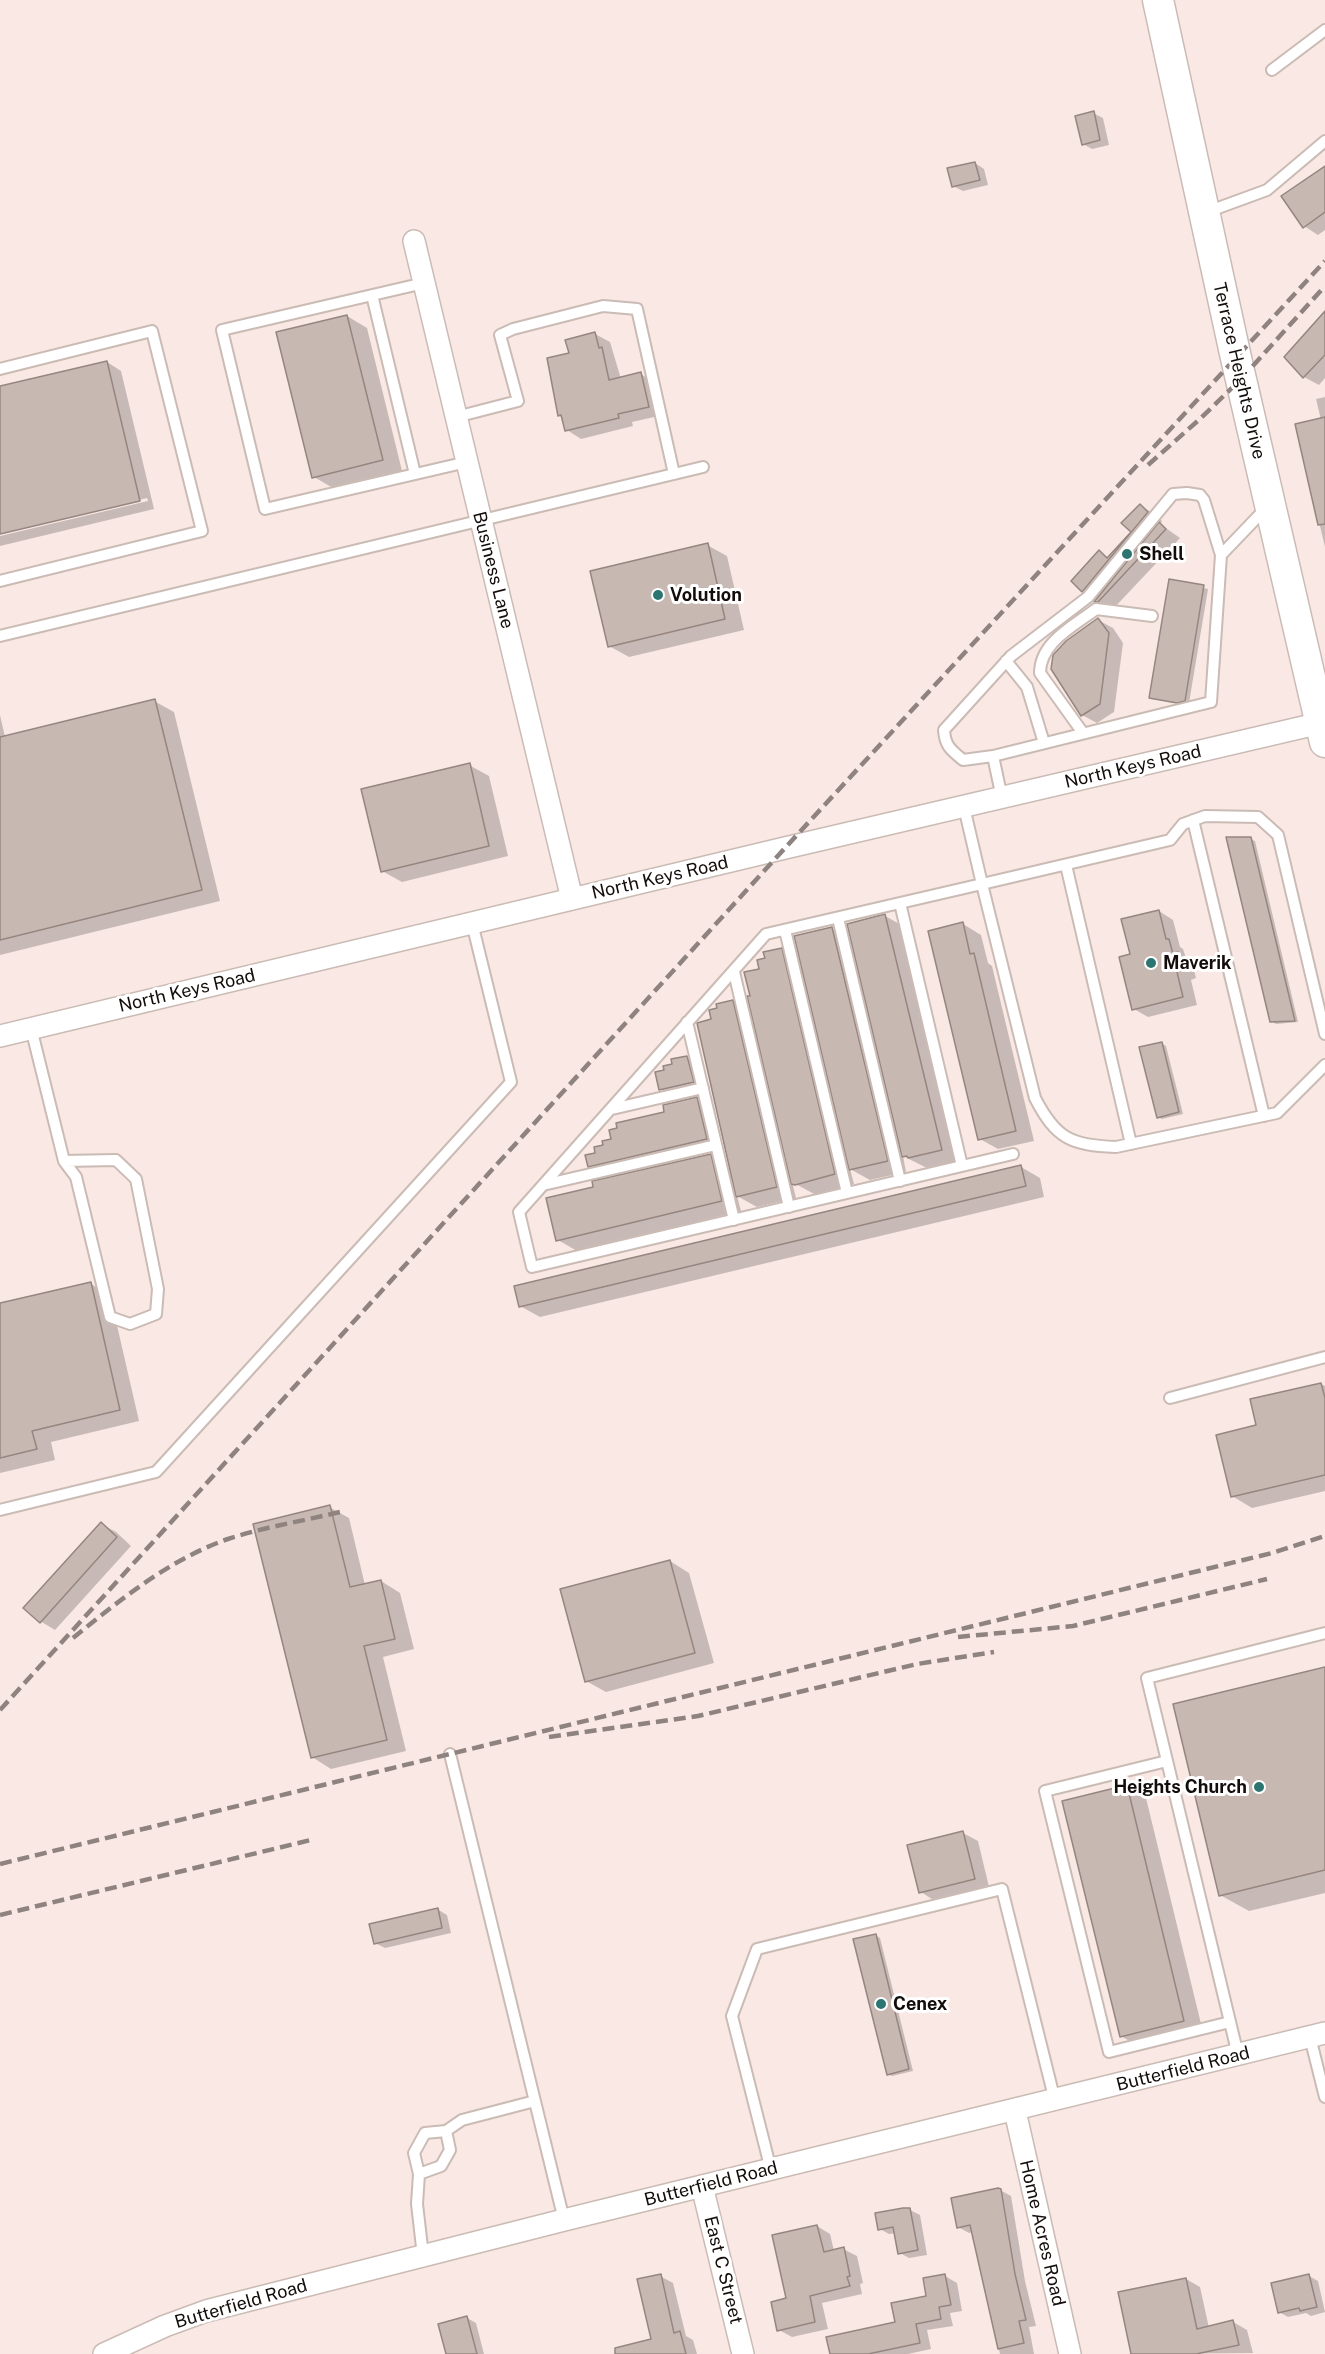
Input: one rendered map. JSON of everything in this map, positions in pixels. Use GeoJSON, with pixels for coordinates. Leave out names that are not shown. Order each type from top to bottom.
{"type":"FeatureCollection","features":[{"type":"Feature","properties":{"kind":"main road","name":"Terrace Heights Drive"},"geometry":{"type":"LineString","coordinates":[[1158,0],[1204,213],[1323,729]]}},
{"type":"Feature","properties":{"kind":"street","name":"Business Lane"},"geometry":{"type":"LineString","coordinates":[[414,241],[572,899]]}},
{"type":"Feature","properties":{"kind":"street","name":"North Keys Road"},"geometry":{"type":"LineString","coordinates":[[0,1036],[1002,798],[1323,729]]}},
{"type":"Feature","properties":{"kind":"street","name":"Butterfield Road"},"geometry":{"type":"LineString","coordinates":[[104,2354],[165,2326],[206,2311],[564,2220],[1317,2035]]}},
{"type":"Feature","properties":{"kind":"street","name":"Home Acres Road"},"geometry":{"type":"LineString","coordinates":[[1015,2111],[1070,2354]]}},
{"type":"Feature","properties":{"kind":"street","name":"East C Street"},"geometry":{"type":"LineString","coordinates":[[702,2186],[743,2354]]}},
{"type":"Feature","properties":{"kind":"lane"},"geometry":{"type":"LineString","coordinates":[[1272,70],[1325,30]]}},
{"type":"Feature","properties":{"kind":"lane"},"geometry":{"type":"LineString","coordinates":[[1204,213],[1268,190],[1325,141]]}},
{"type":"Feature","properties":{"kind":"lane"},"geometry":{"type":"LineString","coordinates":[[424,283],[222,330],[265,509],[467,462]]}},
{"type":"Feature","properties":{"kind":"lane"},"geometry":{"type":"LineString","coordinates":[[372,295],[415,474]]}},
{"type":"Feature","properties":{"kind":"lane"},"geometry":{"type":"LineString","coordinates":[[456,417],[518,401],[500,335],[513,329],[603,306],[637,309],[674,474]]}},
{"type":"Feature","properties":{"kind":"lane"},"geometry":{"type":"LineString","coordinates":[[0,369],[152,331],[202,531],[0,581]]}},
{"type":"Feature","properties":{"kind":"lane"},"geometry":{"type":"LineString","coordinates":[[0,636],[703,466]]}},
{"type":"Feature","properties":{"kind":"lane"},"geometry":{"type":"LineString","coordinates":[[1173,494],[1200,495],[1204,500],[1221,555],[1211,702],[993,756],[963,760],[945,743],[944,730],[1006,661],[1088,597],[1173,494]]}},
{"type":"Feature","properties":{"kind":"lane"},"geometry":{"type":"LineString","coordinates":[[1221,555],[1270,504]]}},
{"type":"Feature","properties":{"kind":"lane"},"geometry":{"type":"LineString","coordinates":[[1083,734],[1040,673],[1040,663],[1051,643],[1096,609],[1152,616]]}},
{"type":"Feature","properties":{"kind":"lane"},"geometry":{"type":"LineString","coordinates":[[1006,661],[1027,687],[1044,743]]}},
{"type":"Feature","properties":{"kind":"lane"},"geometry":{"type":"LineString","coordinates":[[993,756],[1002,798]]}},
{"type":"Feature","properties":{"kind":"lane"},"geometry":{"type":"LineString","coordinates":[[964,807],[1035,1098],[1047,1121],[1067,1138],[1092,1146],[1116,1147],[1277,1113],[1324,1068]]}},
{"type":"Feature","properties":{"kind":"lane"},"geometry":{"type":"LineString","coordinates":[[1013,1154],[532,1267],[519,1212],[766,934],[1170,840],[1183,824],[1205,816],[1258,817],[1278,835],[1325,1034]]}},
{"type":"Feature","properties":{"kind":"lane"},"geometry":{"type":"LineString","coordinates":[[1193,820],[1264,1116]]}},
{"type":"Feature","properties":{"kind":"lane"},"geometry":{"type":"LineString","coordinates":[[1066,865],[1131,1143]]}},
{"type":"Feature","properties":{"kind":"lane"},"geometry":{"type":"LineString","coordinates":[[900,903],[962,1166]]}},
{"type":"Feature","properties":{"kind":"lane"},"geometry":{"type":"LineString","coordinates":[[838,918],[900,1181]]}},
{"type":"Feature","properties":{"kind":"lane"},"geometry":{"type":"LineString","coordinates":[[0,1510],[156,1472],[511,1082],[472,923]]}},
{"type":"Feature","properties":{"kind":"lane"},"geometry":{"type":"LineString","coordinates":[[785,930],[847,1193]]}},
{"type":"Feature","properties":{"kind":"lane"},"geometry":{"type":"LineString","coordinates":[[734,972],[789,1207]]}},
{"type":"Feature","properties":{"kind":"lane"},"geometry":{"type":"LineString","coordinates":[[687,1022],[734,1220]]}},
{"type":"Feature","properties":{"kind":"lane"},"geometry":{"type":"LineString","coordinates":[[31,1028],[64,1161],[76,1177],[110,1317],[130,1324],[156,1314],[158,1289],[136,1179],[116,1160],[64,1161]]}},
{"type":"Feature","properties":{"kind":"lane"},"geometry":{"type":"LineString","coordinates":[[612,1109],[703,1088]]}},
{"type":"Feature","properties":{"kind":"lane"},"geometry":{"type":"LineString","coordinates":[[543,1185],[716,1145]]}},
{"type":"Feature","properties":{"kind":"lane"},"geometry":{"type":"LineString","coordinates":[[1170,1398],[1325,1358]]}},
{"type":"Feature","properties":{"kind":"lane"},"geometry":{"type":"LineString","coordinates":[[1238,2055],[1147,1678],[1325,1633]]}},
{"type":"Feature","properties":{"kind":"lane"},"geometry":{"type":"LineString","coordinates":[[450,1754],[564,2220]]}},
{"type":"Feature","properties":{"kind":"lane"},"geometry":{"type":"LineString","coordinates":[[1167,1761],[1046,1791],[1109,2052],[1230,2022]]}},
{"type":"Feature","properties":{"kind":"lane"},"geometry":{"type":"LineString","coordinates":[[771,2170],[732,2016],[757,1949],[1002,1889],[1055,2101]]}},
{"type":"Feature","properties":{"kind":"lane"},"geometry":{"type":"LineString","coordinates":[[1317,2035],[1325,2097]]}},
{"type":"Feature","properties":{"kind":"lane"},"geometry":{"type":"LineString","coordinates":[[423,2256],[417,2205],[419,2174],[414,2152],[425,2133],[446,2131],[462,2120],[535,2101]]}},
{"type":"Feature","properties":{"kind":"lane"},"geometry":{"type":"LineString","coordinates":[[419,2174],[441,2166],[450,2150],[446,2131]]}},
{"type":"Feature","properties":{"kind":"building"},"geometry":{"type":"Polygon","coordinates":[[[1094,111],[1100,140],[1082,145],[1075,116],[1094,111]]]}},
{"type":"Feature","properties":{"kind":"building"},"geometry":{"type":"Polygon","coordinates":[[[975,162],[980,180],[952,187],[947,168],[975,162]]]}},
{"type":"Feature","properties":{"kind":"building"},"geometry":{"type":"Polygon","coordinates":[[[1325,166],[1325,212],[1303,228],[1281,196],[1325,166]]]}},
{"type":"Feature","properties":{"kind":"building"},"geometry":{"type":"Polygon","coordinates":[[[1325,311],[1325,355],[1303,378],[1284,357],[1325,311]]]}},
{"type":"Feature","properties":{"kind":"building"},"geometry":{"type":"Polygon","coordinates":[[[347,315],[383,460],[312,478],[276,332],[347,315]]]}},
{"type":"Feature","properties":{"kind":"building"},"geometry":{"type":"Polygon","coordinates":[[[595,332],[599,348],[602,347],[609,380],[641,372],[649,407],[618,414],[619,418],[565,431],[561,415],[558,416],[547,358],[569,353],[565,340],[595,332]]]}},
{"type":"Feature","properties":{"kind":"building"},"geometry":{"type":"Polygon","coordinates":[[[107,361],[140,501],[0,534],[0,386],[107,361]]]}},
{"type":"Feature","properties":{"kind":"building"},"geometry":{"type":"Polygon","coordinates":[[[1325,417],[1325,524],[1318,525],[1295,424],[1325,417]]]}},
{"type":"Feature","properties":{"kind":"building"},"geometry":{"type":"Polygon","coordinates":[[[1140,504],[1148,512],[1082,592],[1071,581],[1099,550],[1107,558],[1131,532],[1121,523],[1140,504]]]}},
{"type":"Feature","properties":{"kind":"building"},"geometry":{"type":"Polygon","coordinates":[[[1159,522],[1166,529],[1098,602],[1094,602],[1159,522]]]}},
{"type":"Feature","properties":{"kind":"building","name":"Volution"},"geometry":{"type":"Polygon","coordinates":[[[708,543],[725,619],[608,647],[590,571],[708,543]]]}},
{"type":"Feature","properties":{"kind":"building","name":"Shell"},"geometry":{"type":"Polygon","coordinates":[[[1169,579],[1204,585],[1185,701],[1177,703],[1149,698],[1169,579]]]}},
{"type":"Feature","properties":{"kind":"building"},"geometry":{"type":"Polygon","coordinates":[[[1098,618],[1109,633],[1100,704],[1081,716],[1051,669],[1053,655],[1066,641],[1098,618]]]}},
{"type":"Feature","properties":{"kind":"building"},"geometry":{"type":"Polygon","coordinates":[[[155,699],[202,890],[0,940],[0,737],[155,699]]]}},
{"type":"Feature","properties":{"kind":"building"},"geometry":{"type":"Polygon","coordinates":[[[470,763],[489,846],[381,872],[361,789],[470,763]]]}},
{"type":"Feature","properties":{"kind":"building"},"geometry":{"type":"Polygon","coordinates":[[[1226,837],[1251,837],[1295,1021],[1270,1022],[1226,837]]]}},
{"type":"Feature","properties":{"kind":"building","name":"Maverik"},"geometry":{"type":"Polygon","coordinates":[[[1159,910],[1166,939],[1169,939],[1173,954],[1178,952],[1183,970],[1177,972],[1183,997],[1132,1010],[1119,957],[1130,954],[1121,919],[1159,910]]]}},
{"type":"Feature","properties":{"kind":"building"},"geometry":{"type":"Polygon","coordinates":[[[885,914],[942,1150],[908,1158],[907,1156],[902,1157],[847,924],[885,914]]]}},
{"type":"Feature","properties":{"kind":"building"},"geometry":{"type":"Polygon","coordinates":[[[963,922],[970,954],[974,953],[1016,1131],[978,1140],[928,931],[963,922]]]}},
{"type":"Feature","properties":{"kind":"building"},"geometry":{"type":"Polygon","coordinates":[[[832,927],[888,1161],[849,1170],[794,936],[832,927]]]}},
{"type":"Feature","properties":{"kind":"building"},"geometry":{"type":"Polygon","coordinates":[[[782,948],[835,1174],[795,1185],[791,1184],[747,996],[750,996],[744,972],[759,969],[757,960],[765,958],[763,952],[782,948]]]}},
{"type":"Feature","properties":{"kind":"building"},"geometry":{"type":"Polygon","coordinates":[[[733,1000],[777,1187],[736,1197],[697,1023],[711,1019],[709,1010],[717,1008],[716,1004],[733,1000]]]}},
{"type":"Feature","properties":{"kind":"building"},"geometry":{"type":"Polygon","coordinates":[[[1162,1042],[1179,1112],[1157,1118],[1139,1047],[1162,1042]]]}},
{"type":"Feature","properties":{"kind":"building"},"geometry":{"type":"Polygon","coordinates":[[[687,1056],[694,1082],[659,1090],[655,1072],[664,1070],[663,1066],[672,1064],[671,1059],[687,1056]]]}},
{"type":"Feature","properties":{"kind":"building"},"geometry":{"type":"Polygon","coordinates":[[[697,1097],[707,1139],[588,1167],[585,1155],[595,1153],[594,1147],[603,1145],[602,1141],[611,1139],[609,1130],[617,1128],[616,1123],[664,1112],[663,1105],[697,1097]]]}},
{"type":"Feature","properties":{"kind":"building"},"geometry":{"type":"Polygon","coordinates":[[[711,1154],[722,1201],[556,1241],[546,1198],[593,1187],[592,1181],[711,1154]]]}},
{"type":"Feature","properties":{"kind":"building"},"geometry":{"type":"Polygon","coordinates":[[[1021,1165],[1026,1186],[519,1307],[514,1286],[1021,1165]]]}},
{"type":"Feature","properties":{"kind":"building"},"geometry":{"type":"Polygon","coordinates":[[[91,1282],[120,1410],[32,1431],[37,1449],[0,1458],[0,1303],[91,1282]]]}},
{"type":"Feature","properties":{"kind":"building"},"geometry":{"type":"Polygon","coordinates":[[[1321,1383],[1325,1398],[1325,1475],[1231,1497],[1216,1435],[1256,1425],[1250,1399],[1321,1383]]]}},
{"type":"Feature","properties":{"kind":"building"},"geometry":{"type":"Polygon","coordinates":[[[330,1505],[350,1587],[381,1580],[395,1639],[364,1646],[387,1740],[311,1758],[253,1524],[330,1505]]]}},
{"type":"Feature","properties":{"kind":"building"},"geometry":{"type":"Polygon","coordinates":[[[101,1522],[117,1537],[40,1623],[23,1608],[101,1522]]]}},
{"type":"Feature","properties":{"kind":"building"},"geometry":{"type":"Polygon","coordinates":[[[670,1560],[695,1653],[585,1682],[560,1589],[670,1560]]]}},
{"type":"Feature","properties":{"kind":"building","name":"Heights Church"},"geometry":{"type":"Polygon","coordinates":[[[1325,1667],[1325,1870],[1219,1896],[1173,1704],[1325,1667]]]}},
{"type":"Feature","properties":{"kind":"building"},"geometry":{"type":"Polygon","coordinates":[[[1127,1785],[1184,2021],[1120,2037],[1062,1801],[1127,1785]]]}},
{"type":"Feature","properties":{"kind":"building"},"geometry":{"type":"Polygon","coordinates":[[[963,1831],[975,1879],[919,1893],[907,1845],[963,1831]]]}},
{"type":"Feature","properties":{"kind":"building"},"geometry":{"type":"Polygon","coordinates":[[[438,1908],[442,1928],[374,1944],[369,1924],[438,1908]]]}},
{"type":"Feature","properties":{"kind":"building","name":"Cenex"},"geometry":{"type":"Polygon","coordinates":[[[876,1934],[909,2069],[887,2075],[853,1939],[876,1934]]]}},
{"type":"Feature","properties":{"kind":"building"},"geometry":{"type":"Polygon","coordinates":[[[1001,2189],[1015,2274],[1026,2320],[1019,2321],[1024,2343],[998,2349],[970,2225],[957,2228],[951,2198],[1001,2189]]]}},
{"type":"Feature","properties":{"kind":"building"},"geometry":{"type":"Polygon","coordinates":[[[910,2208],[918,2250],[898,2254],[893,2227],[878,2230],[875,2213],[910,2208]]]}},
{"type":"Feature","properties":{"kind":"building"},"geometry":{"type":"Polygon","coordinates":[[[817,2225],[824,2252],[844,2247],[850,2286],[810,2296],[815,2322],[777,2331],[771,2302],[786,2298],[772,2235],[817,2225]]]}},
{"type":"Feature","properties":{"kind":"building"},"geometry":{"type":"Polygon","coordinates":[[[661,2274],[674,2333],[680,2331],[686,2354],[615,2354],[615,2348],[651,2339],[637,2279],[661,2274]]]}},
{"type":"Feature","properties":{"kind":"building"},"geometry":{"type":"Polygon","coordinates":[[[945,2274],[951,2305],[939,2307],[941,2319],[916,2324],[920,2343],[868,2354],[830,2354],[826,2337],[895,2322],[891,2303],[926,2296],[923,2278],[945,2274]]]}},
{"type":"Feature","properties":{"kind":"building"},"geometry":{"type":"Polygon","coordinates":[[[1309,2274],[1317,2307],[1278,2313],[1271,2283],[1309,2274]]]}},
{"type":"Feature","properties":{"kind":"building"},"geometry":{"type":"Polygon","coordinates":[[[1186,2278],[1197,2329],[1233,2320],[1239,2345],[1196,2354],[1131,2354],[1118,2292],[1186,2278]]]}},
{"type":"Feature","properties":{"kind":"building"},"geometry":{"type":"Polygon","coordinates":[[[467,2316],[477,2354],[446,2354],[438,2324],[467,2316]]]}},
{"type":"Feature","properties":{"kind":"railway"},"geometry":{"type":"LineString","coordinates":[[0,1710],[785,848],[1325,261]]}},
{"type":"Feature","properties":{"kind":"railway"},"geometry":{"type":"LineString","coordinates":[[1148,465],[1241,379],[1325,286]]}},
{"type":"Feature","properties":{"kind":"railway"},"geometry":{"type":"LineString","coordinates":[[73,1638],[146,1582],[207,1547],[255,1531],[340,1512]]}},
{"type":"Feature","properties":{"kind":"railway"},"geometry":{"type":"LineString","coordinates":[[0,1864],[1272,1553],[1325,1536]]}},
{"type":"Feature","properties":{"kind":"railway"},"geometry":{"type":"LineString","coordinates":[[958,1637],[1073,1626],[1267,1579]]}},
{"type":"Feature","properties":{"kind":"railway"},"geometry":{"type":"LineString","coordinates":[[549,1737],[698,1716],[917,1664],[994,1652]]}},
{"type":"Feature","properties":{"kind":"railway"},"geometry":{"type":"LineString","coordinates":[[0,1915],[315,1839]]}},
{"type":"Feature","properties":{"kind":"place","name":"Shell"},"geometry":{"type":"Point","coordinates":[1127,554]}},
{"type":"Feature","properties":{"kind":"place","name":"Volution"},"geometry":{"type":"Point","coordinates":[658,595]}},
{"type":"Feature","properties":{"kind":"place","name":"Maverik"},"geometry":{"type":"Point","coordinates":[1151,963]}},
{"type":"Feature","properties":{"kind":"place","name":"Heights Church"},"geometry":{"type":"Point","coordinates":[1259,1787]}},
{"type":"Feature","properties":{"kind":"place","name":"Cenex"},"geometry":{"type":"Point","coordinates":[881,2004]}}]}
